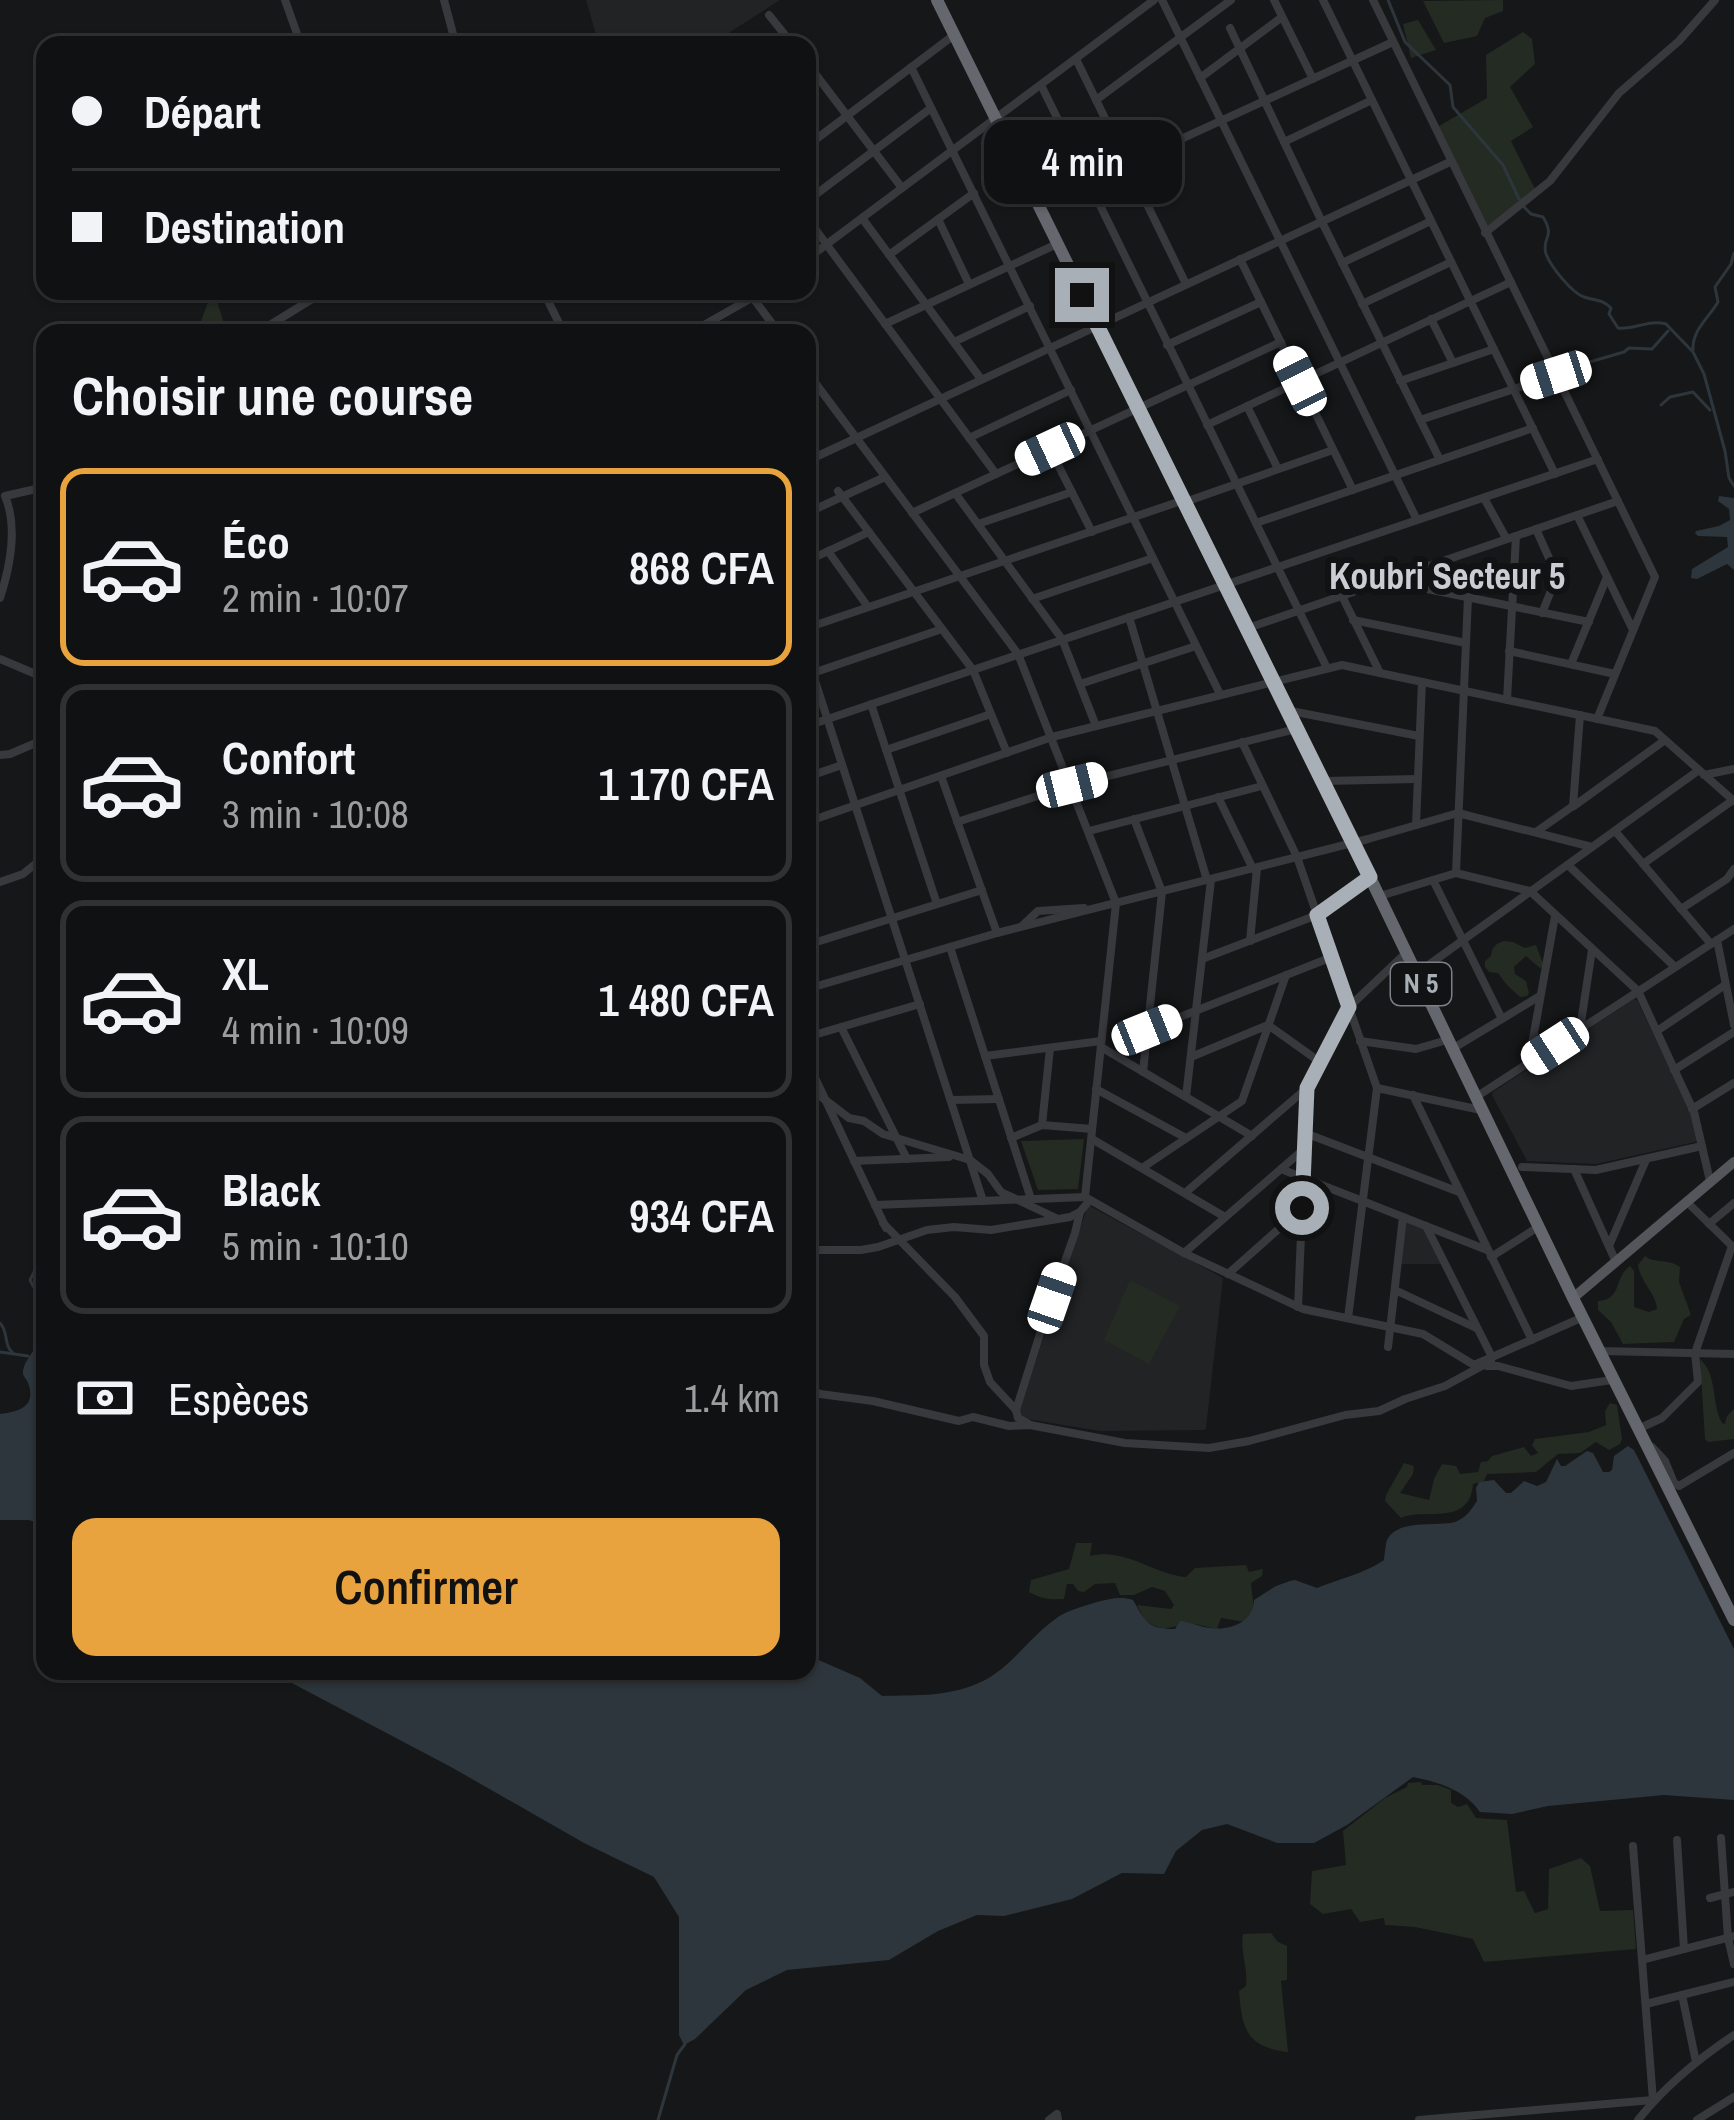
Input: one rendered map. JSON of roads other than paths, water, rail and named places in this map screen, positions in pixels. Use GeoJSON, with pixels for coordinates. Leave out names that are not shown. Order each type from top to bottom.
{"type":"FeatureCollection","features":[{"type":"Feature","properties":{"kind":"highway","name":"N 5"},"geometry":{"type":"LineString","coordinates":[[937,0],[1734,1620]]}},
{"type":"Feature","properties":{"kind":"main road"},"geometry":{"type":"LineString","coordinates":[[1573,1298],[1734,1162]]}},
{"type":"Feature","properties":{"kind":"street"},"geometry":{"type":"LineString","coordinates":[[285,0],[298,36]]}},
{"type":"Feature","properties":{"kind":"street"},"geometry":{"type":"LineString","coordinates":[[444,0],[454,36]]}},
{"type":"Feature","properties":{"kind":"street"},"geometry":{"type":"LineString","coordinates":[[816,252],[1158,0],[1418,520]]}},
{"type":"Feature","properties":{"kind":"street"},"geometry":{"type":"LineString","coordinates":[[1096,100],[1231,0]]}},
{"type":"Feature","properties":{"kind":"street"},"geometry":{"type":"LineString","coordinates":[[1274,0],[1312,80]]}},
{"type":"Feature","properties":{"kind":"street"},"geometry":{"type":"LineString","coordinates":[[1323,0],[1555,474]]}},
{"type":"Feature","properties":{"kind":"street"},"geometry":{"type":"LineString","coordinates":[[1373,0],[1655,577],[1597,719]]}},
{"type":"Feature","properties":{"kind":"street"},"geometry":{"type":"LineString","coordinates":[[1485,233],[1550,181],[1619,93],[1678,41],[1715,0]]}},
{"type":"Feature","properties":{"kind":"street"},"geometry":{"type":"LineString","coordinates":[[769,15],[786,36]]}},
{"type":"Feature","properties":{"kind":"street"},"geometry":{"type":"LineString","coordinates":[[1200,78],[1282,16]]}},
{"type":"Feature","properties":{"kind":"street"},"geometry":{"type":"LineString","coordinates":[[1230,28],[1440,460]]}},
{"type":"Feature","properties":{"kind":"street"},"geometry":{"type":"LineString","coordinates":[[816,139],[954,35]]}},
{"type":"Feature","properties":{"kind":"street"},"geometry":{"type":"LineString","coordinates":[[1038,204],[1393,42]]}},
{"type":"Feature","properties":{"kind":"street"},"geometry":{"type":"LineString","coordinates":[[1076,58],[1186,284]]}},
{"type":"Feature","properties":{"kind":"street"},"geometry":{"type":"LineString","coordinates":[[911,67],[1220,694]]}},
{"type":"Feature","properties":{"kind":"street"},"geometry":{"type":"LineString","coordinates":[[816,75],[902,188]]}},
{"type":"Feature","properties":{"kind":"street"},"geometry":{"type":"LineString","coordinates":[[1040,85],[1328,668]]}},
{"type":"Feature","properties":{"kind":"street"},"geometry":{"type":"LineString","coordinates":[[1284,142],[1372,100]]}},
{"type":"Feature","properties":{"kind":"street"},"geometry":{"type":"LineString","coordinates":[[816,194],[932,108]]}},
{"type":"Feature","properties":{"kind":"street"},"geometry":{"type":"LineString","coordinates":[[816,456],[1450,162]]}},
{"type":"Feature","properties":{"kind":"street"},"geometry":{"type":"LineString","coordinates":[[889,254],[974,193]]}},
{"type":"Feature","properties":{"kind":"street"},"geometry":{"type":"LineString","coordinates":[[862,218],[981,380]]}},
{"type":"Feature","properties":{"kind":"street"},"geometry":{"type":"LineString","coordinates":[[938,219],[970,284]]}},
{"type":"Feature","properties":{"kind":"street"},"geometry":{"type":"LineString","coordinates":[[1342,263],[1432,221]]}},
{"type":"Feature","properties":{"kind":"street"},"geometry":{"type":"LineString","coordinates":[[816,230],[996,474]]}},
{"type":"Feature","properties":{"kind":"street"},"geometry":{"type":"LineString","coordinates":[[885,323],[1057,244]]}},
{"type":"Feature","properties":{"kind":"street"},"geometry":{"type":"LineString","coordinates":[[1240,259],[1353,490]]}},
{"type":"Feature","properties":{"kind":"street"},"geometry":{"type":"LineString","coordinates":[[1362,304],[1451,262]]}},
{"type":"Feature","properties":{"kind":"street"},"geometry":{"type":"LineString","coordinates":[[1207,425],[1510,282]]}},
{"type":"Feature","properties":{"kind":"street"},"geometry":{"type":"LineString","coordinates":[[272,324],[311,300]]}},
{"type":"Feature","properties":{"kind":"street"},"geometry":{"type":"LineString","coordinates":[[704,324],[742,300]]}},
{"type":"Feature","properties":{"kind":"street"},"geometry":{"type":"LineString","coordinates":[[1167,345],[1261,302]]}},
{"type":"Feature","properties":{"kind":"street"},"geometry":{"type":"LineString","coordinates":[[954,342],[1030,307]]}},
{"type":"Feature","properties":{"kind":"street"},"geometry":{"type":"LineString","coordinates":[[1431,319],[1453,363]]}},
{"type":"Feature","properties":{"kind":"street"},"geometry":{"type":"LineString","coordinates":[[911,513],[1281,342]]}},
{"type":"Feature","properties":{"kind":"street"},"geometry":{"type":"LineString","coordinates":[[1400,381],[1494,349]]}},
{"type":"Feature","properties":{"kind":"street"},"geometry":{"type":"LineString","coordinates":[[1420,420],[1556,375]]}},
{"type":"Feature","properties":{"kind":"street"},"geometry":{"type":"LineString","coordinates":[[816,383],[1018,654],[1116,903],[1088,1199],[1016,1410]]}},
{"type":"Feature","properties":{"kind":"street"},"geometry":{"type":"LineString","coordinates":[[969,438],[1071,390]]}},
{"type":"Feature","properties":{"kind":"street"},"geometry":{"type":"LineString","coordinates":[[1247,406],[1278,469]]}},
{"type":"Feature","properties":{"kind":"street"},"geometry":{"type":"LineString","coordinates":[[1256,523],[1533,428]]}},
{"type":"Feature","properties":{"kind":"street"},"geometry":{"type":"LineString","coordinates":[[1050,449],[1091,532]]}},
{"type":"Feature","properties":{"kind":"street"},"geometry":{"type":"LineString","coordinates":[[816,625],[1334,450]]}},
{"type":"Feature","properties":{"kind":"street"},"geometry":{"type":"LineString","coordinates":[[816,722],[1598,459]]}},
{"type":"Feature","properties":{"kind":"street"},"geometry":{"type":"LineString","coordinates":[[816,507],[885,477]]}},
{"type":"Feature","properties":{"kind":"street"},"geometry":{"type":"LineString","coordinates":[[0,598],[11,529],[5,496],[36,489]]}},
{"type":"Feature","properties":{"kind":"street"},"geometry":{"type":"LineString","coordinates":[[978,524],[1072,492]]}},
{"type":"Feature","properties":{"kind":"street"},"geometry":{"type":"LineString","coordinates":[[955,493],[1062,639],[1096,726]]}},
{"type":"Feature","properties":{"kind":"street"},"geometry":{"type":"LineString","coordinates":[[840,494],[973,670],[1007,753]]}},
{"type":"Feature","properties":{"kind":"street"},"geometry":{"type":"LineString","coordinates":[[1484,497],[1511,538],[1507,700]]}},
{"type":"Feature","properties":{"kind":"street"},"geometry":{"type":"LineString","coordinates":[[1247,628],[1618,501]]}},
{"type":"Feature","properties":{"kind":"street"},"geometry":{"type":"LineString","coordinates":[[1576,515],[1634,630]]}},
{"type":"Feature","properties":{"kind":"street"},"geometry":{"type":"LineString","coordinates":[[1536,529],[1557,576],[1542,613]]}},
{"type":"Feature","properties":{"kind":"street"},"geometry":{"type":"LineString","coordinates":[[816,557],[868,532]]}},
{"type":"Feature","properties":{"kind":"street"},"geometry":{"type":"LineString","coordinates":[[828,551],[868,608]]}},
{"type":"Feature","properties":{"kind":"street"},"geometry":{"type":"LineString","coordinates":[[1032,598],[1153,557]]}},
{"type":"Feature","properties":{"kind":"street"},"geometry":{"type":"LineString","coordinates":[[1571,664],[1607,577]]}},
{"type":"Feature","properties":{"kind":"street"},"geometry":{"type":"LineString","coordinates":[[1386,580],[1588,622]]}},
{"type":"Feature","properties":{"kind":"street"},"geometry":{"type":"LineString","coordinates":[[1342,596],[1380,673]]}},
{"type":"Feature","properties":{"kind":"street"},"geometry":{"type":"LineString","coordinates":[[1456,873],[1468,598]]}},
{"type":"Feature","properties":{"kind":"street"},"geometry":{"type":"LineString","coordinates":[[1129,617],[1209,880],[1186,1097]]}},
{"type":"Feature","properties":{"kind":"street"},"geometry":{"type":"LineString","coordinates":[[1354,620],[1466,643]]}},
{"type":"Feature","properties":{"kind":"street"},"geometry":{"type":"LineString","coordinates":[[816,672],[942,629]]}},
{"type":"Feature","properties":{"kind":"street"},"geometry":{"type":"LineString","coordinates":[[1080,684],[1196,646]]}},
{"type":"Feature","properties":{"kind":"street"},"geometry":{"type":"LineString","coordinates":[[1509,651],[1616,674]]}},
{"type":"Feature","properties":{"kind":"street"},"geometry":{"type":"LineString","coordinates":[[0,659],[36,674]]}},
{"type":"Feature","properties":{"kind":"street"},"geometry":{"type":"LineString","coordinates":[[816,819],[1052,737],[1342,665],[1655,731],[1733,801],[1643,864]]}},
{"type":"Feature","properties":{"kind":"street"},"geometry":{"type":"LineString","coordinates":[[1416,825],[1422,682]]}},
{"type":"Feature","properties":{"kind":"street"},"geometry":{"type":"LineString","coordinates":[[816,690],[983,1201]]}},
{"type":"Feature","properties":{"kind":"street"},"geometry":{"type":"LineString","coordinates":[[871,704],[937,904]]}},
{"type":"Feature","properties":{"kind":"street"},"geometry":{"type":"LineString","coordinates":[[1288,710],[1419,736]]}},
{"type":"Feature","properties":{"kind":"street"},"geometry":{"type":"LineString","coordinates":[[886,750],[991,714]]}},
{"type":"Feature","properties":{"kind":"street"},"geometry":{"type":"LineString","coordinates":[[1573,806],[1580,715]]}},
{"type":"Feature","properties":{"kind":"street"},"geometry":{"type":"LineString","coordinates":[[957,822],[1072,785],[1297,728]]}},
{"type":"Feature","properties":{"kind":"street"},"geometry":{"type":"LineString","coordinates":[[1535,833],[1665,740]]}},
{"type":"Feature","properties":{"kind":"street"},"geometry":{"type":"LineString","coordinates":[[1242,742],[1297,857],[1377,1088],[1348,1318]]}},
{"type":"Feature","properties":{"kind":"street"},"geometry":{"type":"LineString","coordinates":[[0,754],[36,743]]}},
{"type":"Feature","properties":{"kind":"street"},"geometry":{"type":"LineString","coordinates":[[816,774],[842,765]]}},
{"type":"Feature","properties":{"kind":"street"},"geometry":{"type":"LineString","coordinates":[[1416,974],[1685,780],[1701,772],[1734,769]]}},
{"type":"Feature","properties":{"kind":"street"},"geometry":{"type":"LineString","coordinates":[[941,776],[997,933]]}},
{"type":"Feature","properties":{"kind":"street"},"geometry":{"type":"LineString","coordinates":[[1324,782],[1417,779]]}},
{"type":"Feature","properties":{"kind":"street"},"geometry":{"type":"LineString","coordinates":[[1089,831],[1262,786]]}},
{"type":"Feature","properties":{"kind":"street"},"geometry":{"type":"LineString","coordinates":[[1218,797],[1255,868],[1250,941]]}},
{"type":"Feature","properties":{"kind":"street"},"geometry":{"type":"LineString","coordinates":[[816,986],[997,933],[1458,813],[1592,847]]}},
{"type":"Feature","properties":{"kind":"street"},"geometry":{"type":"LineString","coordinates":[[1134,819],[1162,892],[1143,1072]]}},
{"type":"Feature","properties":{"kind":"street"},"geometry":{"type":"LineString","coordinates":[[1615,830],[1714,942],[1726,985],[1734,1028],[1674,1070]]}},
{"type":"Feature","properties":{"kind":"street"},"geometry":{"type":"LineString","coordinates":[[0,882],[36,863]]}},
{"type":"Feature","properties":{"kind":"street"},"geometry":{"type":"LineString","coordinates":[[1568,865],[1676,967]]}},
{"type":"Feature","properties":{"kind":"street"},"geometry":{"type":"LineString","coordinates":[[1681,909],[1727,879],[1734,868]]}},
{"type":"Feature","properties":{"kind":"street"},"geometry":{"type":"LineString","coordinates":[[1379,896],[1456,873],[1530,892],[1639,991],[1692,1108],[1710,1183]]}},
{"type":"Feature","properties":{"kind":"street"},"geometry":{"type":"LineString","coordinates":[[1202,959],[1317,915],[1370,877]]}},
{"type":"Feature","properties":{"kind":"street"},"geometry":{"type":"LineString","coordinates":[[1433,880],[1502,1019]]}},
{"type":"Feature","properties":{"kind":"street"},"geometry":{"type":"LineString","coordinates":[[816,942],[982,890]]}},
{"type":"Feature","properties":{"kind":"street"},"geometry":{"type":"LineString","coordinates":[[1529,1062],[1556,915]]}},
{"type":"Feature","properties":{"kind":"street"},"geometry":{"type":"LineString","coordinates":[[1377,1088],[1478,1104],[1529,1062],[1734,929]]}},
{"type":"Feature","properties":{"kind":"street"},"geometry":{"type":"LineString","coordinates":[[950,947],[1030,1199]]}},
{"type":"Feature","properties":{"kind":"street"},"geometry":{"type":"LineString","coordinates":[[1580,1029],[1592,949]]}},
{"type":"Feature","properties":{"kind":"street"},"geometry":{"type":"LineString","coordinates":[[1185,1193],[1307,1088],[1349,1007],[1406,953]]}},
{"type":"Feature","properties":{"kind":"street"},"geometry":{"type":"LineString","coordinates":[[1147,1030],[1331,957]]}},
{"type":"Feature","properties":{"kind":"street"},"geometry":{"type":"LineString","coordinates":[[1142,1168],[1242,1101],[1286,975]]}},
{"type":"Feature","properties":{"kind":"street"},"geometry":{"type":"LineString","coordinates":[[1657,1031],[1726,985]]}},
{"type":"Feature","properties":{"kind":"street"},"geometry":{"type":"LineString","coordinates":[[1360,1041],[1416,1049],[1450,1044],[1541,995]]}},
{"type":"Feature","properties":{"kind":"street"},"geometry":{"type":"LineString","coordinates":[[816,1034],[920,1004]]}},
{"type":"Feature","properties":{"kind":"street"},"geometry":{"type":"LineString","coordinates":[[1268,1025],[1321,1062]]}},
{"type":"Feature","properties":{"kind":"street"},"geometry":{"type":"LineString","coordinates":[[1191,1057],[1268,1025]]}},
{"type":"Feature","properties":{"kind":"street"},"geometry":{"type":"LineString","coordinates":[[841,1027],[907,1159]]}},
{"type":"Feature","properties":{"kind":"street"},"geometry":{"type":"LineString","coordinates":[[985,1056],[1101,1044],[1252,1136]]}},
{"type":"Feature","properties":{"kind":"street"},"geometry":{"type":"LineString","coordinates":[[1042,1125],[1050,1048]]}},
{"type":"Feature","properties":{"kind":"street"},"geometry":{"type":"LineString","coordinates":[[816,1080],[885,1226],[956,1297],[984,1336],[984,1365],[990,1382],[1018,1418],[1030,1424],[1125,1443],[1210,1448],[1250,1441],[1345,1415],[1379,1412],[1444,1386],[1494,1356],[1583,1317]]}},
{"type":"Feature","properties":{"kind":"street"},"geometry":{"type":"LineString","coordinates":[[1692,1108],[1734,1083]]}},
{"type":"Feature","properties":{"kind":"street"},"geometry":{"type":"LineString","coordinates":[[1298,1307],[1307,1088]]}},
{"type":"Feature","properties":{"kind":"street"},"geometry":{"type":"LineString","coordinates":[[1096,1089],[1186,1138]]}},
{"type":"Feature","properties":{"kind":"street"},"geometry":{"type":"LineString","coordinates":[[816,1093],[849,1118],[864,1121],[883,1134],[966,1158],[1012,1200],[1058,1219]]}},
{"type":"Feature","properties":{"kind":"street"},"geometry":{"type":"LineString","coordinates":[[1413,1096],[1532,1340]]}},
{"type":"Feature","properties":{"kind":"street"},"geometry":{"type":"LineString","coordinates":[[951,1100],[998,1100]]}},
{"type":"Feature","properties":{"kind":"street"},"geometry":{"type":"LineString","coordinates":[[1011,1138],[1042,1125],[1092,1134],[1225,1217]]}},
{"type":"Feature","properties":{"kind":"street"},"geometry":{"type":"LineString","coordinates":[[1305,1133],[1460,1193]]}},
{"type":"Feature","properties":{"kind":"street"},"geometry":{"type":"LineString","coordinates":[[1522,1167],[1597,1170],[1702,1147]]}},
{"type":"Feature","properties":{"kind":"street"},"geometry":{"type":"LineString","coordinates":[[1184,1253],[1304,1148]]}},
{"type":"Feature","properties":{"kind":"street"},"geometry":{"type":"LineString","coordinates":[[854,1161],[966,1158]]}},
{"type":"Feature","properties":{"kind":"street"},"geometry":{"type":"LineString","coordinates":[[1609,1246],[1646,1159]]}},
{"type":"Feature","properties":{"kind":"street"},"geometry":{"type":"LineString","coordinates":[[1281,1169],[1490,1254]]}},
{"type":"Feature","properties":{"kind":"street"},"geometry":{"type":"LineString","coordinates":[[1574,1169],[1616,1262]]}},
{"type":"Feature","properties":{"kind":"street"},"geometry":{"type":"LineString","coordinates":[[875,1205],[1088,1199],[1184,1253],[1298,1307],[1423,1334],[1474,1365],[1498,1366],[1571,1386],[1614,1380]]}},
{"type":"Feature","properties":{"kind":"street"},"geometry":{"type":"LineString","coordinates":[[1687,1202],[1733,1247],[1695,1353],[1698,1382],[1662,1418],[1640,1428],[1676,1485],[1734,1453]]}},
{"type":"Feature","properties":{"kind":"street"},"geometry":{"type":"LineString","coordinates":[[1709,1224],[1734,1203]]}},
{"type":"Feature","properties":{"kind":"street"},"geometry":{"type":"LineString","coordinates":[[1228,1274],[1302,1208]]}},
{"type":"Feature","properties":{"kind":"street"},"geometry":{"type":"LineString","coordinates":[[816,1250],[861,1250],[927,1231],[992,1230],[1080,1212]]}},
{"type":"Feature","properties":{"kind":"street"},"geometry":{"type":"LineString","coordinates":[[1388,1347],[1403,1217]]}},
{"type":"Feature","properties":{"kind":"street"},"geometry":{"type":"LineString","coordinates":[[1426,1226],[1494,1356]]}},
{"type":"Feature","properties":{"kind":"street"},"geometry":{"type":"LineString","coordinates":[[1490,1254],[1538,1227]]}},
{"type":"Feature","properties":{"kind":"street"},"geometry":{"type":"LineString","coordinates":[[1395,1290],[1478,1329]]}},
{"type":"Feature","properties":{"kind":"street"},"geometry":{"type":"LineString","coordinates":[[1599,1351],[1734,1354]]}},
{"type":"Feature","properties":{"kind":"street"},"geometry":{"type":"LineString","coordinates":[[816,1392],[959,1421],[1030,1424]]}},
{"type":"Feature","properties":{"kind":"street"},"geometry":{"type":"LineString","coordinates":[[816,1396],[820,1394]]}},
{"type":"Feature","properties":{"kind":"street"},"geometry":{"type":"LineString","coordinates":[[1721,1838],[1734,1964]]}},
{"type":"Feature","properties":{"kind":"street"},"geometry":{"type":"LineString","coordinates":[[1677,1840],[1684,1949]]}},
{"type":"Feature","properties":{"kind":"street"},"geometry":{"type":"LineString","coordinates":[[1633,1846],[1653,2100]]}},
{"type":"Feature","properties":{"kind":"street"},"geometry":{"type":"LineString","coordinates":[[1710,1898],[1729,1893]]}},
{"type":"Feature","properties":{"kind":"street"},"geometry":{"type":"LineString","coordinates":[[1642,1960],[1731,1937]]}},
{"type":"Feature","properties":{"kind":"street"},"geometry":{"type":"LineString","coordinates":[[1646,2004],[1734,1982]]}},
{"type":"Feature","properties":{"kind":"street"},"geometry":{"type":"LineString","coordinates":[[1682,1995],[1696,2062]]}},
{"type":"Feature","properties":{"kind":"street"},"geometry":{"type":"LineString","coordinates":[[1638,2120],[1653,2100],[1734,2035]]}},
{"type":"Feature","properties":{"kind":"street"},"geometry":{"type":"LineString","coordinates":[[1697,2120],[1734,2097]]}},
{"type":"Feature","properties":{"kind":"street"},"geometry":{"type":"LineString","coordinates":[[1419,2120],[1653,2100]]}},
{"type":"Feature","properties":{"kind":"street"},"geometry":{"type":"LineString","coordinates":[[1571,2120],[1582,2106]]}},
{"type":"Feature","properties":{"kind":"street"},"geometry":{"type":"LineString","coordinates":[[1049,2120],[1057,2114],[1058,2120]]}},
{"type":"Feature","properties":{"kind":"waterway"},"geometry":{"type":"LineString","coordinates":[[1388,0],[1405,42],[1450,85],[1453,107],[1503,165],[1519,199]]}},
{"type":"Feature","properties":{"kind":"waterway"},"geometry":{"type":"LineString","coordinates":[[1524,207],[1543,217],[1548,229],[1546,254],[1557,272],[1584,297],[1608,305],[1618,328],[1666,324],[1693,352],[1704,374],[1734,486]]}},
{"type":"Feature","properties":{"kind":"waterway"},"geometry":{"type":"LineString","coordinates":[[1693,350],[1698,331],[1718,302],[1715,287],[1734,253]]}},
{"type":"Feature","properties":{"kind":"waterway"},"geometry":{"type":"LineString","coordinates":[[1586,363],[1629,348],[1652,349],[1668,331]]}},
{"type":"Feature","properties":{"kind":"waterway"},"geometry":{"type":"LineString","coordinates":[[1661,405],[1670,397],[1693,392],[1710,410]]}},
{"type":"Feature","properties":{"kind":"waterway"},"geometry":{"type":"LineString","coordinates":[[35,1251],[36,1268]]}},
{"type":"Feature","properties":{"kind":"waterway"},"geometry":{"type":"LineString","coordinates":[[36,1268],[30,1280],[36,1288]]}},
{"type":"Feature","properties":{"kind":"waterway"},"geometry":{"type":"LineString","coordinates":[[0,1323],[13,1353]]}},
{"type":"Feature","properties":{"kind":"waterway"},"geometry":{"type":"LineString","coordinates":[[0,1352],[28,1356]]}},
{"type":"Feature","properties":{"kind":"waterway"},"geometry":{"type":"LineString","coordinates":[[658,2120],[677,2055],[685,2044]]}},
{"type":"Feature","properties":{"kind":"district","name":"Koubri Secteur 5"},"geometry":{"type":"Point","coordinates":[1447,576]}}]}
